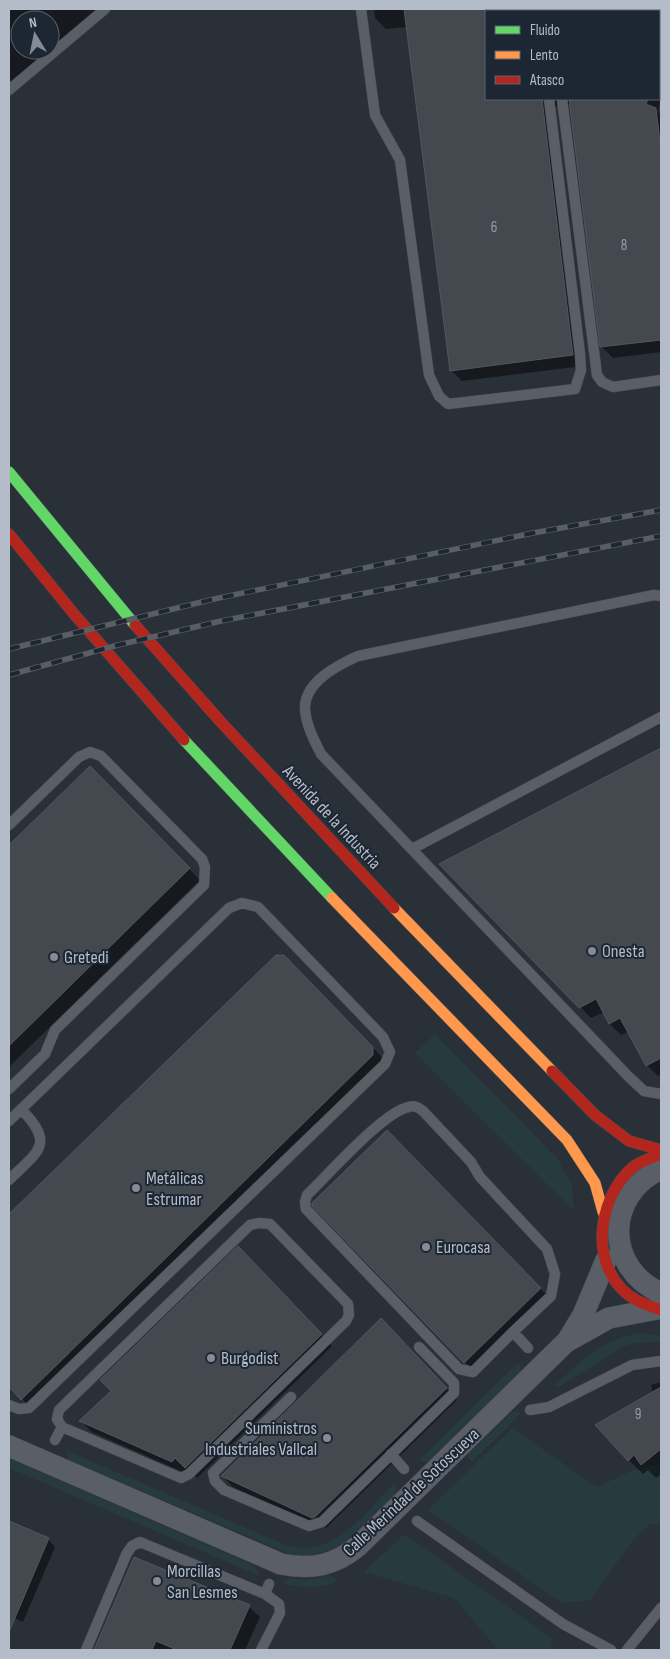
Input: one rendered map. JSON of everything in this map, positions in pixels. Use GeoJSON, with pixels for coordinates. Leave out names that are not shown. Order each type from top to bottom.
{"type":"FeatureCollection","features":[{"type":"Feature","properties":{"kind":"main road","name":"Avenida de la Industria"},"geometry":{"type":"LineString","coordinates":[[9,472],[60,537],[213,715],[397,912],[595,1115],[629,1141],[661,1150]]}},
{"type":"Feature","properties":{"kind":"main road"},"geometry":{"type":"LineString","coordinates":[[9,534],[68,607],[202,759],[399,968],[568,1140],[595,1183],[603,1212]]}},
{"type":"Feature","properties":{"kind":"main road"},"geometry":{"type":"LineString","coordinates":[[660,1304],[640,1301],[626,1290],[614,1276],[606,1260],[601,1236],[603,1212],[609,1197],[627,1172],[640,1162],[661,1154]]}},
{"type":"Feature","properties":{"kind":"street"},"geometry":{"type":"LineString","coordinates":[[660,1304],[646,1285],[634,1274],[626,1261],[620,1246],[618,1231],[620,1215],[634,1187],[646,1177],[661,1169]]}},
{"type":"Feature","properties":{"kind":"street","name":"Calle Merindad de Sotoscueva"},"geometry":{"type":"LineString","coordinates":[[9,1446],[279,1563],[296,1567],[319,1567],[338,1560],[358,1546],[566,1342],[583,1316],[606,1260]]}},
{"type":"Feature","properties":{"kind":"street","name":"Calle Merindad de Sotoscueva"},"geometry":{"type":"LineString","coordinates":[[566,1342],[609,1318],[660,1304]]}},
{"type":"Feature","properties":{"kind":"lane"},"geometry":{"type":"LineString","coordinates":[[9,90],[105,9]]}},
{"type":"Feature","properties":{"kind":"lane"},"geometry":{"type":"LineString","coordinates":[[361,9],[375,115],[400,160],[429,375],[439,396],[448,404],[575,389],[580,380],[580,354],[549,100]]}},
{"type":"Feature","properties":{"kind":"lane"},"geometry":{"type":"LineString","coordinates":[[562,100],[597,375],[602,382],[612,387],[661,380]]}},
{"type":"Feature","properties":{"kind":"lane"},"geometry":{"type":"LineString","coordinates":[[661,596],[654,595],[358,656],[339,665],[322,677],[310,692],[305,708],[310,729],[321,754],[628,1076],[644,1091],[661,1094]]}},
{"type":"Feature","properties":{"kind":"lane"},"geometry":{"type":"LineString","coordinates":[[412,850],[661,717]]}},
{"type":"Feature","properties":{"kind":"lane"},"geometry":{"type":"LineString","coordinates":[[9,825],[79,757],[90,752],[101,756],[202,859],[206,874],[204,886],[55,1030],[45,1054],[9,1089]]}},
{"type":"Feature","properties":{"kind":"lane"},"geometry":{"type":"LineString","coordinates":[[9,1122],[229,908],[242,903],[258,908],[384,1037],[390,1052],[385,1064],[30,1408],[18,1409],[9,1405]]}},
{"type":"Feature","properties":{"kind":"lane"},"geometry":{"type":"LineString","coordinates":[[408,1106],[417,1107],[423,1111],[471,1162],[480,1177],[547,1249],[555,1274],[554,1289],[551,1296],[513,1332],[473,1372],[459,1368],[306,1209],[307,1195],[381,1123],[408,1106]]}},
{"type":"Feature","properties":{"kind":"lane"},"geometry":{"type":"LineString","coordinates":[[9,1180],[39,1150],[42,1138],[34,1122],[21,1109]]}},
{"type":"Feature","properties":{"kind":"lane"},"geometry":{"type":"LineString","coordinates":[[270,1224],[348,1304],[349,1315],[346,1322],[189,1474],[181,1478],[62,1427],[57,1419],[59,1410],[250,1225],[270,1224]]}},
{"type":"Feature","properties":{"kind":"lane"},"geometry":{"type":"LineString","coordinates":[[513,1332],[528,1348]]}},
{"type":"Feature","properties":{"kind":"lane"},"geometry":{"type":"LineString","coordinates":[[291,1397],[216,1467],[213,1472],[215,1481],[224,1490],[309,1526],[322,1522],[454,1393],[456,1388],[454,1383],[419,1347]]}},
{"type":"Feature","properties":{"kind":"lane"},"geometry":{"type":"LineString","coordinates":[[530,1410],[548,1407],[632,1365],[661,1361]]}},
{"type":"Feature","properties":{"kind":"lane"},"geometry":{"type":"LineString","coordinates":[[55,1440],[62,1427]]}},
{"type":"Feature","properties":{"kind":"lane"},"geometry":{"type":"LineString","coordinates":[[390,1454],[404,1469]]}},
{"type":"Feature","properties":{"kind":"lane"},"geometry":{"type":"LineString","coordinates":[[417,1521],[563,1624],[611,1650]]}},
{"type":"Feature","properties":{"kind":"lane"},"geometry":{"type":"LineString","coordinates":[[86,1650],[126,1553],[135,1544],[140,1542],[265,1594],[279,1604],[280,1614],[261,1650]]}},
{"type":"Feature","properties":{"kind":"lane"},"geometry":{"type":"LineString","coordinates":[[265,1594],[270,1584]]}},
{"type":"Feature","properties":{"kind":"lane"},"geometry":{"type":"LineString","coordinates":[[627,1650],[661,1608]]}},
{"type":"Feature","properties":{"kind":"green space"},"geometry":{"type":"Polygon","coordinates":[[[435,1034],[558,1159],[572,1186],[574,1211],[415,1053],[435,1034]]]}},
{"type":"Feature","properties":{"kind":"green space"},"geometry":{"type":"Polygon","coordinates":[[[641,1333],[661,1336],[661,1342],[635,1343],[624,1346],[559,1387],[554,1386],[583,1360],[604,1345],[627,1335],[641,1333]]]}},
{"type":"Feature","properties":{"kind":"green space"},"geometry":{"type":"Polygon","coordinates":[[[519,1362],[521,1371],[518,1375],[430,1460],[425,1462],[419,1460],[519,1362]]]}},
{"type":"Feature","properties":{"kind":"green space"},"geometry":{"type":"Polygon","coordinates":[[[516,1411],[521,1414],[472,1462],[467,1455],[512,1412],[516,1411]]]}},
{"type":"Feature","properties":{"kind":"green space"},"geometry":{"type":"Polygon","coordinates":[[[512,1428],[597,1487],[633,1470],[661,1463],[661,1524],[650,1524],[633,1540],[590,1600],[562,1603],[428,1510],[512,1428]]]}},
{"type":"Feature","properties":{"kind":"green space"},"geometry":{"type":"Polygon","coordinates":[[[65,1450],[278,1542],[297,1547],[312,1547],[326,1543],[339,1536],[363,1517],[394,1484],[397,1490],[392,1498],[359,1530],[336,1547],[308,1555],[292,1555],[69,1460],[65,1450]]]}},
{"type":"Feature","properties":{"kind":"green space"},"geometry":{"type":"Polygon","coordinates":[[[9,1458],[253,1565],[260,1576],[9,1468],[9,1458]]]}},
{"type":"Feature","properties":{"kind":"green space"},"geometry":{"type":"Polygon","coordinates":[[[404,1534],[553,1639],[550,1650],[498,1650],[454,1598],[364,1572],[404,1534]]]}},
{"type":"Feature","properties":{"kind":"green space"},"geometry":{"type":"Polygon","coordinates":[[[331,1575],[338,1582],[313,1588],[282,1584],[289,1578],[306,1580],[331,1575]]]}},
{"type":"Feature","properties":{"kind":"building"},"geometry":{"type":"Polygon","coordinates":[[[404,9],[486,9],[485,100],[542,100],[573,355],[450,371],[404,9]]]}},
{"type":"Feature","properties":{"kind":"building"},"geometry":{"type":"Polygon","coordinates":[[[569,100],[648,100],[646,104],[656,108],[661,151],[661,340],[600,347],[569,100]]]}},
{"type":"Feature","properties":{"kind":"building","name":"Onesta"},"geometry":{"type":"Polygon","coordinates":[[[661,748],[661,1058],[646,1066],[620,1018],[609,1024],[596,999],[579,1008],[439,864],[661,748]]]}},
{"type":"Feature","properties":{"kind":"building","name":"Gretedi"},"geometry":{"type":"Polygon","coordinates":[[[90,766],[190,868],[9,1046],[9,845],[90,766]]]}},
{"type":"Feature","properties":{"kind":"building","name":"Metálicas Estrumar"},"geometry":{"type":"Polygon","coordinates":[[[276,955],[284,955],[373,1047],[373,1055],[21,1400],[9,1387],[9,1214],[276,955]]]}},
{"type":"Feature","properties":{"kind":"building","name":"Eurocasa"},"geometry":{"type":"Polygon","coordinates":[[[387,1130],[541,1288],[464,1363],[312,1206],[312,1203],[387,1130]]]}},
{"type":"Feature","properties":{"kind":"building","name":"Burgodist"},"geometry":{"type":"Polygon","coordinates":[[[238,1246],[322,1334],[185,1468],[175,1458],[172,1462],[79,1421],[111,1391],[100,1380],[238,1246]]]}},
{"type":"Feature","properties":{"kind":"building","name":"Suministros Industriales Vallcal"},"geometry":{"type":"Polygon","coordinates":[[[381,1318],[447,1388],[315,1517],[312,1518],[221,1476],[381,1318]]]}},
{"type":"Feature","properties":{"kind":"building"},"geometry":{"type":"Polygon","coordinates":[[[661,1387],[661,1449],[641,1465],[634,1455],[628,1461],[595,1425],[661,1387]]]}},
{"type":"Feature","properties":{"kind":"building"},"geometry":{"type":"Polygon","coordinates":[[[9,1521],[49,1538],[9,1632],[9,1521]]]}},
{"type":"Feature","properties":{"kind":"building","name":"Morcillas San Lesmes"},"geometry":{"type":"Polygon","coordinates":[[[134,1557],[250,1605],[230,1650],[177,1650],[156,1641],[152,1650],[94,1650],[134,1557]]]}},
{"type":"Feature","properties":{"kind":"railway"},"geometry":{"type":"LineString","coordinates":[[9,649],[214,599],[533,533],[661,510]]}},
{"type":"Feature","properties":{"kind":"railway"},"geometry":{"type":"LineString","coordinates":[[9,675],[118,645],[221,621],[661,536]]}},
{"type":"Feature","properties":{"kind":"traffic: fast"},"geometry":{"type":"LineString","coordinates":[[9,472],[135,625]]}},
{"type":"Feature","properties":{"kind":"traffic: fast"},"geometry":{"type":"LineString","coordinates":[[184,740],[332,898]]}},
{"type":"Feature","properties":{"kind":"traffic: slow"},"geometry":{"type":"LineString","coordinates":[[332,898],[567,1140],[595,1183],[603,1212]]}},
{"type":"Feature","properties":{"kind":"traffic: slow"},"geometry":{"type":"LineString","coordinates":[[394,908],[552,1071]]}},
{"type":"Feature","properties":{"kind":"traffic: jam"},"geometry":{"type":"LineString","coordinates":[[9,534],[74,614],[184,740]]}},
{"type":"Feature","properties":{"kind":"traffic: jam"},"geometry":{"type":"LineString","coordinates":[[135,625],[220,721],[394,908]]}},
{"type":"Feature","properties":{"kind":"traffic: jam"},"geometry":{"type":"LineString","coordinates":[[552,1071],[595,1115],[629,1141],[661,1150]]}},
{"type":"Feature","properties":{"kind":"traffic: jam"},"geometry":{"type":"LineString","coordinates":[[661,1154],[636,1165],[620,1181],[611,1198],[605,1216],[602,1235],[604,1254],[610,1272],[621,1288],[636,1300],[661,1310]]}},
{"type":"Feature","properties":{"kind":"place","name":"Onesta"},"geometry":{"type":"Point","coordinates":[592,951]}},
{"type":"Feature","properties":{"kind":"place","name":"Gretedi"},"geometry":{"type":"Point","coordinates":[54,957]}},
{"type":"Feature","properties":{"kind":"place","name":"Metálicas Estrumar"},"geometry":{"type":"Point","coordinates":[136,1188]}},
{"type":"Feature","properties":{"kind":"place","name":"Eurocasa"},"geometry":{"type":"Point","coordinates":[426,1247]}},
{"type":"Feature","properties":{"kind":"place","name":"Burgodist"},"geometry":{"type":"Point","coordinates":[211,1358]}},
{"type":"Feature","properties":{"kind":"place","name":"Suministros Industriales Vallcal"},"geometry":{"type":"Point","coordinates":[327,1438]}},
{"type":"Feature","properties":{"kind":"place","name":"Morcillas San Lesmes"},"geometry":{"type":"Point","coordinates":[157,1581]}}]}
